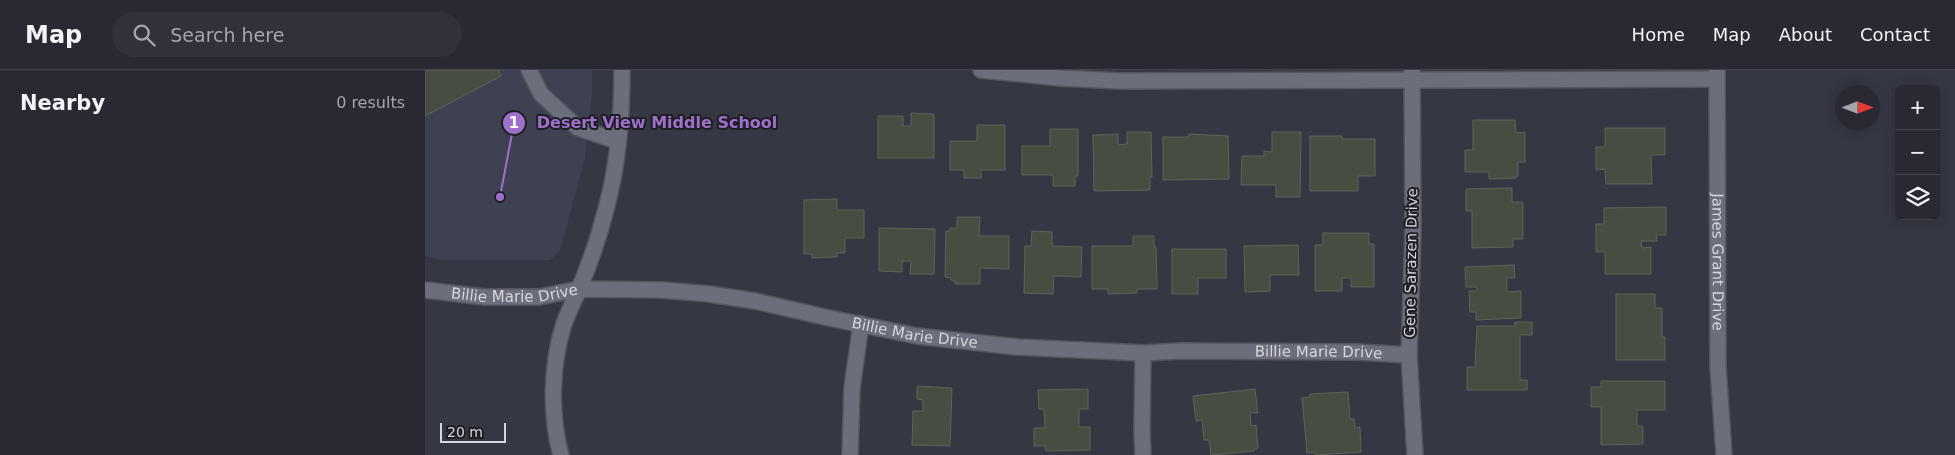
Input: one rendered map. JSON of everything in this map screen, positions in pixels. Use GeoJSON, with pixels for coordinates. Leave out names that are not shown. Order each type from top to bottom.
{"type":"FeatureCollection","features":[{"type":"Feature","properties":{"kind":"street"},"geometry":{"type":"LineString","coordinates":[[529,70],[541,94],[578,128],[617,141]]}},
{"type":"Feature","properties":{"kind":"street"},"geometry":{"type":"LineString","coordinates":[[561,455],[556,433],[553,387],[563,328],[596,245],[607,207],[622,103],[622,70]]}},
{"type":"Feature","properties":{"kind":"street"},"geometry":{"type":"LineString","coordinates":[[981,70],[1060,78],[1121,81],[1412,75],[1717,74]]}},
{"type":"Feature","properties":{"kind":"street","name":"James Grant Drive"},"geometry":{"type":"LineString","coordinates":[[1717,74],[1718,367],[1724,455]]}},
{"type":"Feature","properties":{"kind":"street","name":"Gene Sarazen Drive"},"geometry":{"type":"LineString","coordinates":[[1412,75],[1413,230],[1409,355],[1415,455]]}},
{"type":"Feature","properties":{"kind":"street","name":"Billie Marie Drive"},"geometry":{"type":"LineString","coordinates":[[425,290],[484,297],[539,297],[579,289],[662,290],[709,294],[764,302],[917,336],[1017,347],[1143,353],[1191,351],[1358,352],[1409,355]]}},
{"type":"Feature","properties":{"kind":"street"},"geometry":{"type":"LineString","coordinates":[[850,455],[852,388],[861,324]]}},
{"type":"Feature","properties":{"kind":"street"},"geometry":{"type":"LineString","coordinates":[[1143,353],[1143,455]]}},
{"type":"Feature","properties":{"kind":"shaded area"},"geometry":{"type":"Polygon","coordinates":[[[425,70],[592,70],[592,94],[585,158],[560,251],[550,260],[442,260],[425,256],[425,70]]]}},
{"type":"Feature","properties":{"kind":"building"},"geometry":{"type":"Polygon","coordinates":[[[425,70],[498,70],[501,76],[425,116],[425,70]]]}},
{"type":"Feature","properties":{"kind":"building"},"geometry":{"type":"Polygon","coordinates":[[[911,113],[934,114],[934,158],[878,158],[878,116],[903,116],[903,126],[911,126],[911,113]]]}},
{"type":"Feature","properties":{"kind":"building"},"geometry":{"type":"Polygon","coordinates":[[[1473,120],[1515,120],[1516,133],[1525,132],[1525,162],[1518,162],[1518,176],[1516,178],[1489,179],[1489,172],[1465,172],[1465,150],[1473,150],[1473,120]]]}},
{"type":"Feature","properties":{"kind":"building"},"geometry":{"type":"Polygon","coordinates":[[[977,125],[1005,125],[1005,170],[981,170],[981,178],[964,178],[964,170],[950,170],[950,141],[977,141],[977,125]]]}},
{"type":"Feature","properties":{"kind":"building"},"geometry":{"type":"Polygon","coordinates":[[[1605,128],[1665,128],[1665,155],[1651,155],[1652,184],[1606,184],[1605,169],[1596,170],[1596,147],[1605,147],[1605,128]]]}},
{"type":"Feature","properties":{"kind":"building"},"geometry":{"type":"Polygon","coordinates":[[[1050,129],[1078,129],[1078,176],[1075,176],[1075,186],[1053,186],[1053,175],[1022,175],[1022,146],[1050,146],[1050,129]]]}},
{"type":"Feature","properties":{"kind":"building"},"geometry":{"type":"Polygon","coordinates":[[[1127,132],[1151,132],[1152,177],[1150,177],[1150,190],[1094,191],[1093,135],[1118,134],[1118,145],[1127,144],[1127,132]]]}},
{"type":"Feature","properties":{"kind":"building"},"geometry":{"type":"Polygon","coordinates":[[[1272,132],[1301,132],[1300,197],[1276,197],[1276,185],[1241,185],[1242,156],[1264,156],[1264,151],[1272,152],[1272,132]]]}},
{"type":"Feature","properties":{"kind":"building"},"geometry":{"type":"Polygon","coordinates":[[[1189,134],[1228,136],[1229,179],[1163,180],[1163,137],[1189,137],[1189,134]]]}},
{"type":"Feature","properties":{"kind":"building"},"geometry":{"type":"Polygon","coordinates":[[[1310,136],[1342,136],[1342,139],[1375,139],[1375,176],[1358,176],[1358,191],[1310,191],[1310,136]]]}},
{"type":"Feature","properties":{"kind":"building"},"geometry":{"type":"Polygon","coordinates":[[[1512,188],[1512,202],[1523,202],[1523,239],[1513,239],[1513,247],[1472,248],[1472,211],[1466,211],[1466,189],[1512,188]]]}},
{"type":"Feature","properties":{"kind":"building"},"geometry":{"type":"Polygon","coordinates":[[[837,199],[837,210],[864,210],[864,238],[845,238],[845,253],[837,253],[837,257],[812,258],[812,254],[804,254],[804,200],[837,199]]]}},
{"type":"Feature","properties":{"kind":"building"},"geometry":{"type":"Polygon","coordinates":[[[1666,207],[1666,235],[1656,235],[1657,241],[1641,241],[1642,248],[1651,247],[1651,274],[1605,274],[1605,252],[1596,252],[1596,224],[1604,224],[1604,208],[1666,207]]]}},
{"type":"Feature","properties":{"kind":"building"},"geometry":{"type":"Polygon","coordinates":[[[957,217],[980,217],[979,236],[1009,236],[1009,269],[980,268],[980,284],[955,284],[955,281],[951,280],[951,278],[945,277],[946,231],[950,231],[950,228],[957,228],[957,217]]]}},
{"type":"Feature","properties":{"kind":"building"},"geometry":{"type":"Polygon","coordinates":[[[879,228],[935,229],[934,274],[910,274],[911,261],[902,261],[902,272],[879,271],[879,228]]]}},
{"type":"Feature","properties":{"kind":"building"},"geometry":{"type":"Polygon","coordinates":[[[1032,231],[1052,232],[1052,246],[1082,247],[1081,277],[1054,276],[1053,294],[1024,293],[1025,246],[1031,246],[1032,231]]]}},
{"type":"Feature","properties":{"kind":"building"},"geometry":{"type":"Polygon","coordinates":[[[1323,233],[1369,233],[1369,244],[1374,244],[1374,287],[1351,287],[1351,278],[1342,278],[1342,291],[1315,291],[1315,245],[1323,245],[1323,233]]]}},
{"type":"Feature","properties":{"kind":"building"},"geometry":{"type":"Polygon","coordinates":[[[1133,236],[1154,236],[1157,289],[1137,289],[1137,293],[1108,294],[1108,289],[1092,289],[1092,246],[1133,246],[1133,236]]]}},
{"type":"Feature","properties":{"kind":"building"},"geometry":{"type":"Polygon","coordinates":[[[1298,245],[1299,275],[1270,275],[1270,291],[1245,292],[1244,246],[1298,245]]]}},
{"type":"Feature","properties":{"kind":"building"},"geometry":{"type":"Polygon","coordinates":[[[1172,249],[1226,249],[1226,278],[1198,278],[1198,294],[1172,294],[1172,249]]]}},
{"type":"Feature","properties":{"kind":"building"},"geometry":{"type":"Polygon","coordinates":[[[1514,265],[1515,278],[1507,278],[1507,292],[1521,291],[1521,318],[1476,320],[1476,312],[1470,312],[1469,291],[1477,291],[1477,287],[1466,287],[1465,267],[1514,265]]]}},
{"type":"Feature","properties":{"kind":"building"},"geometry":{"type":"Polygon","coordinates":[[[1616,294],[1655,294],[1655,308],[1662,308],[1662,337],[1665,337],[1665,360],[1616,360],[1616,294]]]}},
{"type":"Feature","properties":{"kind":"building"},"geometry":{"type":"Polygon","coordinates":[[[1515,322],[1532,322],[1532,335],[1520,335],[1520,380],[1527,380],[1527,390],[1467,390],[1467,367],[1475,367],[1477,326],[1515,326],[1515,322]]]}},
{"type":"Feature","properties":{"kind":"building"},"geometry":{"type":"Polygon","coordinates":[[[1601,381],[1665,381],[1665,410],[1637,410],[1637,426],[1643,426],[1643,444],[1601,445],[1601,407],[1591,407],[1591,387],[1601,387],[1601,381]]]}},
{"type":"Feature","properties":{"kind":"building"},"geometry":{"type":"Polygon","coordinates":[[[917,386],[952,388],[950,446],[912,445],[913,411],[923,411],[923,400],[917,399],[917,386]]]}},
{"type":"Feature","properties":{"kind":"building"},"geometry":{"type":"Polygon","coordinates":[[[1088,389],[1088,409],[1079,409],[1079,427],[1090,427],[1090,450],[1046,451],[1045,446],[1034,446],[1034,428],[1045,428],[1044,409],[1039,409],[1038,390],[1088,389]]]}},
{"type":"Feature","properties":{"kind":"building"},"geometry":{"type":"Polygon","coordinates":[[[1255,389],[1258,413],[1250,413],[1251,426],[1256,425],[1258,448],[1254,449],[1254,451],[1211,455],[1209,440],[1204,440],[1202,420],[1196,421],[1193,396],[1255,389]]]}},
{"type":"Feature","properties":{"kind":"building"},"geometry":{"type":"Polygon","coordinates":[[[1348,392],[1350,419],[1354,419],[1355,428],[1360,427],[1361,452],[1316,455],[1315,452],[1307,453],[1302,398],[1310,397],[1310,394],[1348,392]]]}},
{"type":"Feature","properties":{"kind":"place","name":"Desert View Middle School"},"geometry":{"type":"Point","coordinates":[500,197]}}]}
